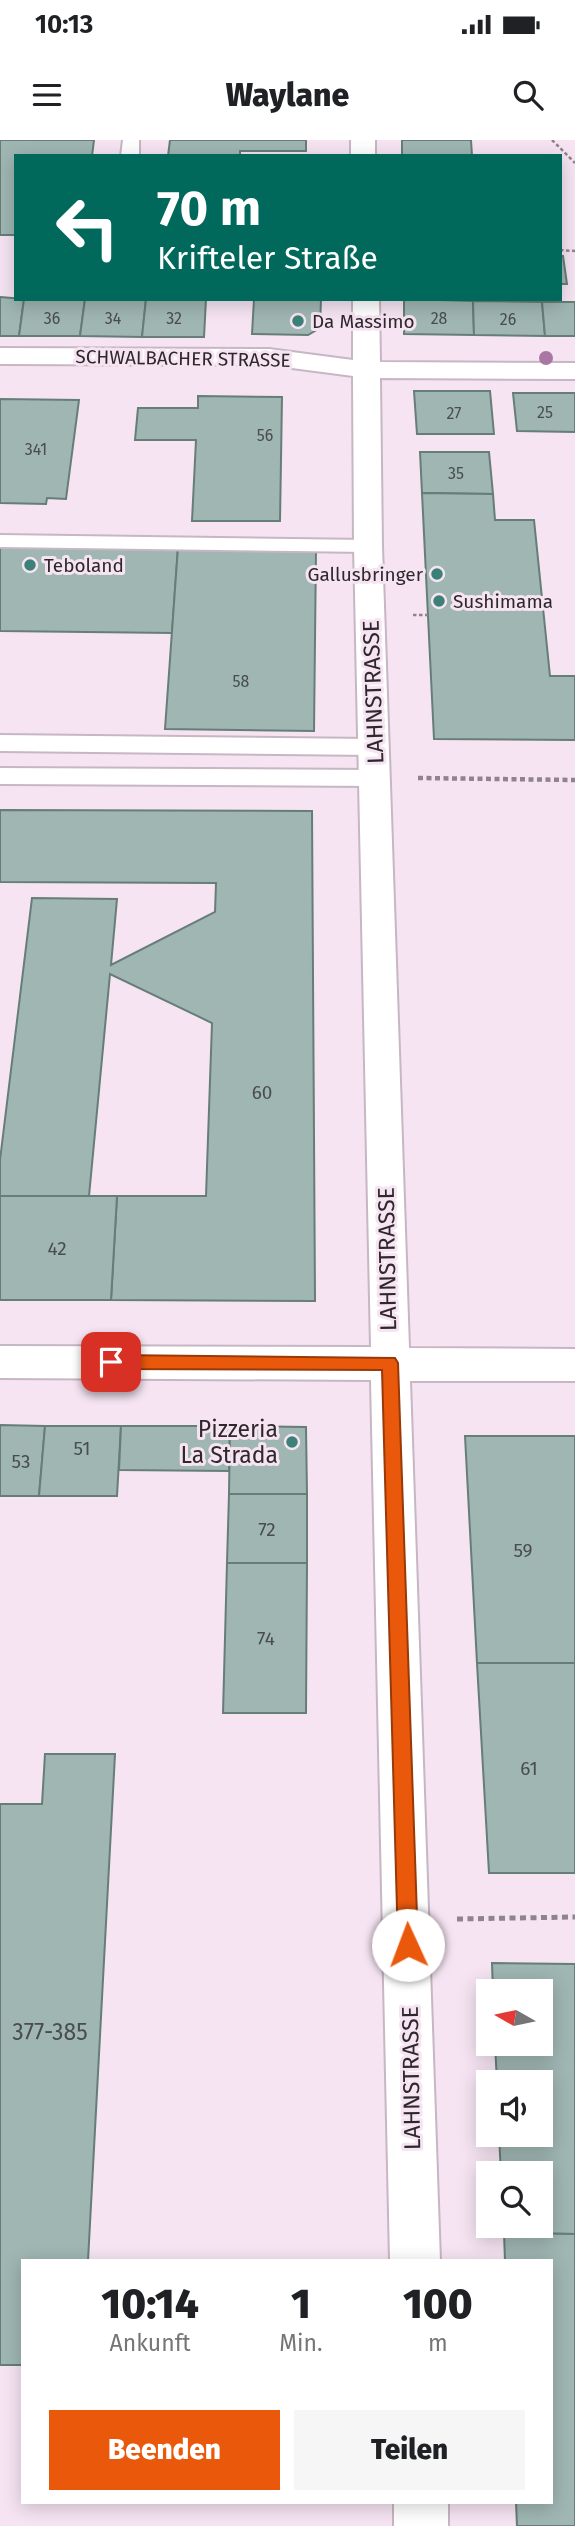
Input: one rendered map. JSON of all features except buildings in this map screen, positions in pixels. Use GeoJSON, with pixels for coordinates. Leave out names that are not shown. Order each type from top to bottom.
{"type":"FeatureCollection","features":[{"type":"Feature","properties":{"kind":"street","name":"LAHNSTRASSE"},"geometry":{"type":"LineString","coordinates":[[366,301],[368,546],[415,2259]]}},
{"type":"Feature","properties":{"kind":"street","name":"SCHWALBACHER STRASSE"},"geometry":{"type":"LineString","coordinates":[[0,356],[269,357],[367,370],[575,371]]}},
{"type":"Feature","properties":{"kind":"street"},"geometry":{"type":"LineString","coordinates":[[0,1362],[575,1365]]}},
{"type":"Feature","properties":{"kind":"street"},"geometry":{"type":"LineString","coordinates":[[421,2504],[421,2526]]}},
{"type":"Feature","properties":{"kind":"lane"},"geometry":{"type":"LineString","coordinates":[[0,541],[368,546]]}},
{"type":"Feature","properties":{"kind":"lane"},"geometry":{"type":"LineString","coordinates":[[0,743],[374,763]]}},
{"type":"Feature","properties":{"kind":"lane"},"geometry":{"type":"LineString","coordinates":[[0,776],[374,763]]}},
{"type":"Feature","properties":{"kind":"path"},"geometry":{"type":"LineString","coordinates":[[552,140],[575,163]]}},
{"type":"Feature","properties":{"kind":"path"},"geometry":{"type":"LineString","coordinates":[[374,763],[575,780]]}},
{"type":"Feature","properties":{"kind":"path"},"geometry":{"type":"LineString","coordinates":[[407,1919],[575,1917]]}},
{"type":"Feature","properties":{"kind":"place","name":"Da Massimo"},"geometry":{"type":"Point","coordinates":[298,321]}},
{"type":"Feature","properties":{"kind":"place","name":"Teboland"},"geometry":{"type":"Point","coordinates":[30,565]}},
{"type":"Feature","properties":{"kind":"place","name":"Gallusbringer"},"geometry":{"type":"Point","coordinates":[437,574]}},
{"type":"Feature","properties":{"kind":"place","name":"Sushimama"},"geometry":{"type":"Point","coordinates":[439,601]}},
{"type":"Feature","properties":{"kind":"place","name":"Pizzeria La Strada"},"geometry":{"type":"Point","coordinates":[292,1442]}},
{"type":"Feature","properties":{"kind":"route"},"geometry":{"type":"LineString","coordinates":[[111,1362],[390,1363],[408,1945]]}}]}
